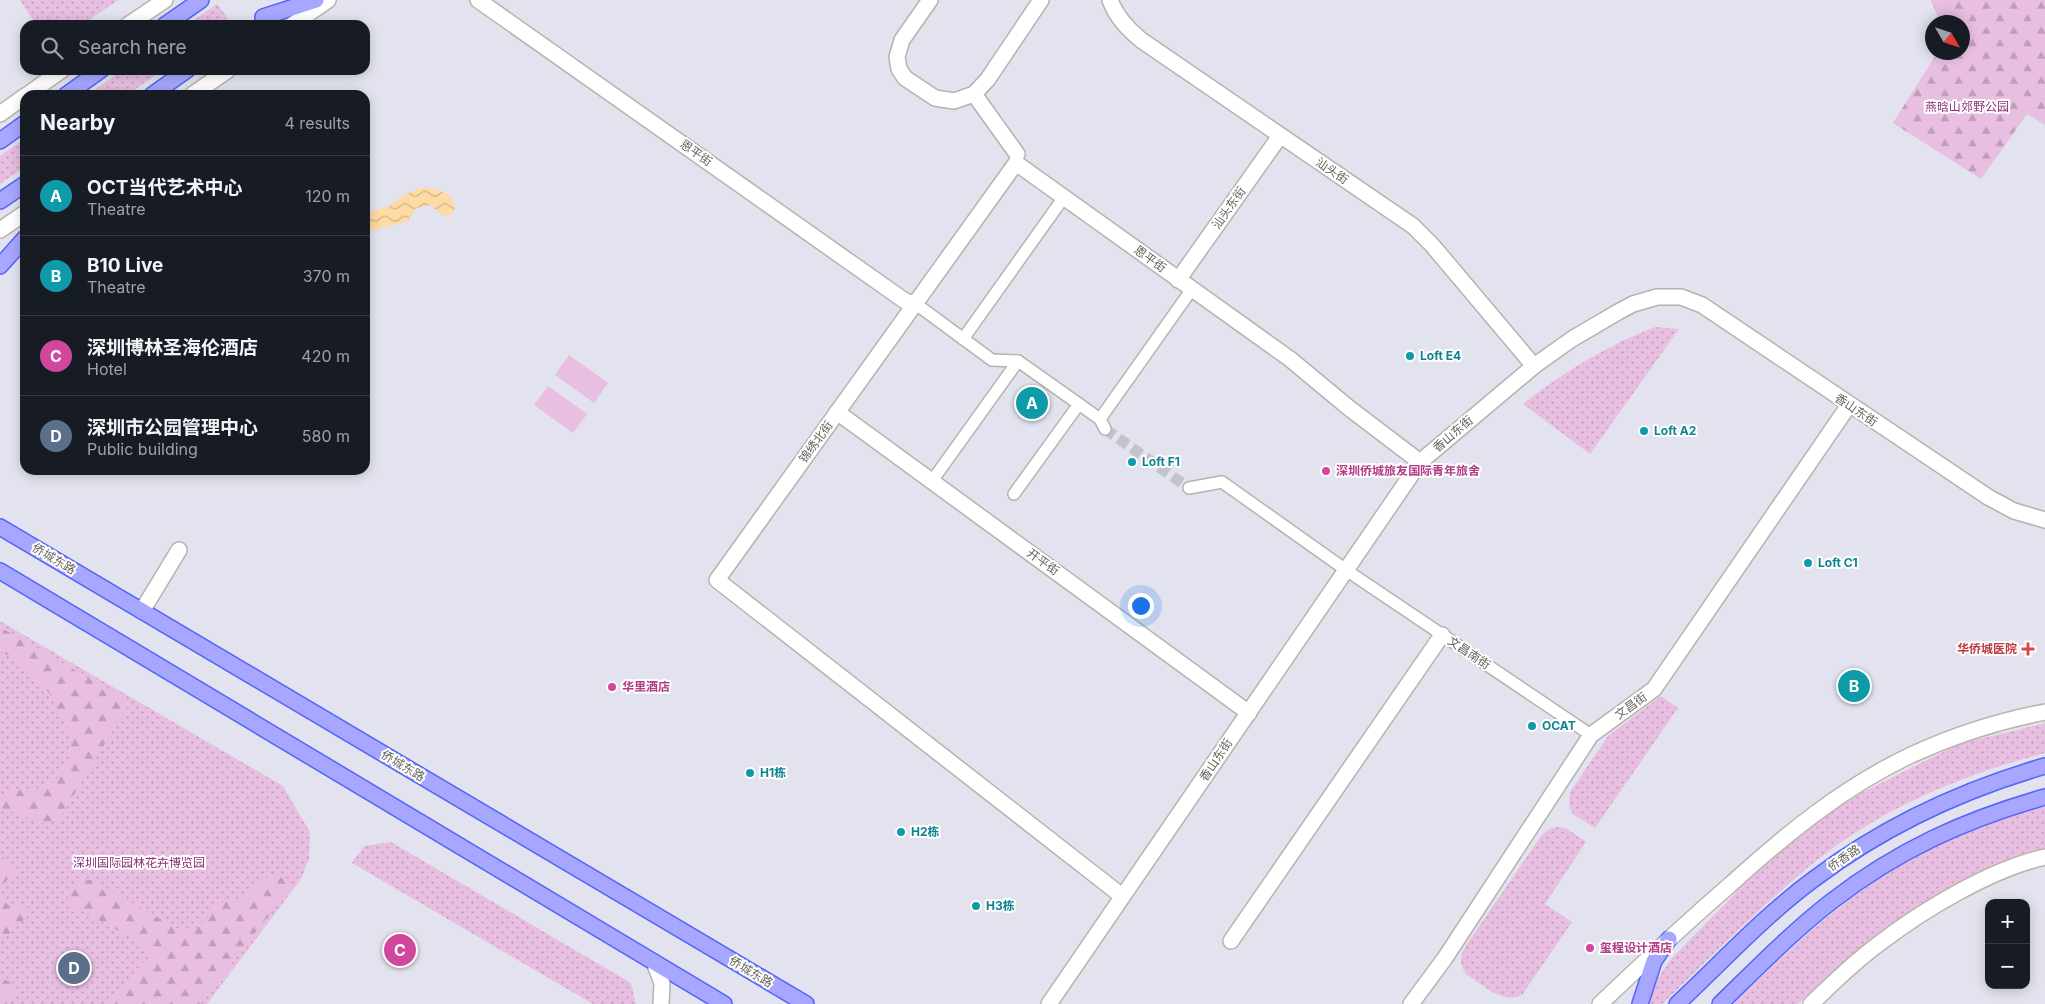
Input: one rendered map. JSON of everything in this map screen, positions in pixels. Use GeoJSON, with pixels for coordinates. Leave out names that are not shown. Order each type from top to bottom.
{"type":"FeatureCollection","features":[{"type":"Feature","properties":{"kind":"main road"},"geometry":{"type":"LineString","coordinates":[[172,20],[201,0]]}},
{"type":"Feature","properties":{"kind":"main road"},"geometry":{"type":"LineString","coordinates":[[258,20],[287,0]]}},
{"type":"Feature","properties":{"kind":"main road"},"geometry":{"type":"LineString","coordinates":[[260,20],[316,0]]}},
{"type":"Feature","properties":{"kind":"main road"},"geometry":{"type":"LineString","coordinates":[[73,90],[94,75]]}},
{"type":"Feature","properties":{"kind":"main road"},"geometry":{"type":"LineString","coordinates":[[159,90],[180,75]]}},
{"type":"Feature","properties":{"kind":"main road"},"geometry":{"type":"LineString","coordinates":[[0,141],[20,127]]}},
{"type":"Feature","properties":{"kind":"main road"},"geometry":{"type":"LineString","coordinates":[[0,201],[20,187]]}},
{"type":"Feature","properties":{"kind":"main road"},"geometry":{"type":"LineString","coordinates":[[0,266],[20,244]]}},
{"type":"Feature","properties":{"kind":"main road","name":"侨城东路"},"geometry":{"type":"LineString","coordinates":[[0,527],[806,1004]]}},
{"type":"Feature","properties":{"kind":"main road"},"geometry":{"type":"LineString","coordinates":[[0,571],[723,1004]]}},
{"type":"Feature","properties":{"kind":"main road","name":"侨香路"},"geometry":{"type":"LineString","coordinates":[[1677,1004],[1771,916],[1814,879],[1860,847],[1899,824],[1943,802],[2000,779],[2045,766]]}},
{"type":"Feature","properties":{"kind":"main road"},"geometry":{"type":"LineString","coordinates":[[1720,1004],[1789,938],[1832,902],[1874,872],[1923,842],[1964,823],[2045,797]]}},
{"type":"Feature","properties":{"kind":"main road"},"geometry":{"type":"LineString","coordinates":[[1640,1004],[1654,961],[1669,938]]}},
{"type":"Feature","properties":{"kind":"street"},"geometry":{"type":"LineString","coordinates":[[135,20],[165,0]]}},
{"type":"Feature","properties":{"kind":"street"},"geometry":{"type":"LineString","coordinates":[[299,20],[328,0]]}},
{"type":"Feature","properties":{"kind":"street","name":"恩平街"},"geometry":{"type":"LineString","coordinates":[[478,0],[905,301],[916,304]]}},
{"type":"Feature","properties":{"kind":"street","name":"恩平街"},"geometry":{"type":"LineString","coordinates":[[496,0],[909,293],[916,304]]}},
{"type":"Feature","properties":{"kind":"street"},"geometry":{"type":"LineString","coordinates":[[930,0],[902,40],[897,57],[899,69],[905,78],[935,98],[954,100],[974,94],[988,79],[1041,0]]}},
{"type":"Feature","properties":{"kind":"street","name":"汕头街"},"geometry":{"type":"LineString","coordinates":[[1110,0],[1128,29],[1141,40],[1412,226],[1432,245],[1534,366]]}},
{"type":"Feature","properties":{"kind":"street"},"geometry":{"type":"LineString","coordinates":[[34,90],[55,75]]}},
{"type":"Feature","properties":{"kind":"street"},"geometry":{"type":"LineString","coordinates":[[199,90],[221,75]]}},
{"type":"Feature","properties":{"kind":"street","name":"恩平街"},"geometry":{"type":"LineString","coordinates":[[974,94],[1017,158],[1064,198],[1290,359],[1349,408],[1420,462]]}},
{"type":"Feature","properties":{"kind":"street"},"geometry":{"type":"LineString","coordinates":[[0,114],[20,100]]}},
{"type":"Feature","properties":{"kind":"street"},"geometry":{"type":"LineString","coordinates":[[1019,136],[1017,158],[916,304],[992,360],[1018,361],[1079,404],[1103,424],[1192,289]]}},
{"type":"Feature","properties":{"kind":"street","name":"汕头东街"},"geometry":{"type":"LineString","coordinates":[[1178,280],[1280,136]]}},
{"type":"Feature","properties":{"kind":"street"},"geometry":{"type":"LineString","coordinates":[[963,339],[1064,198]]}},
{"type":"Feature","properties":{"kind":"street"},"geometry":{"type":"LineString","coordinates":[[0,230],[20,216]]}},
{"type":"Feature","properties":{"kind":"street","name":"香山东街"},"geometry":{"type":"LineString","coordinates":[[1049,1004],[1420,462],[1534,366],[1572,339],[1633,304],[1657,297],[1681,297],[1711,310],[1849,405],[1988,497],[2014,511],[2045,520]]}},
{"type":"Feature","properties":{"kind":"street","name":"锦绣北街"},"geometry":{"type":"LineString","coordinates":[[916,304],[717,580],[1122,896]]}},
{"type":"Feature","properties":{"kind":"street"},"geometry":{"type":"LineString","coordinates":[[932,481],[1018,361]]}},
{"type":"Feature","properties":{"kind":"street"},"geometry":{"type":"LineString","coordinates":[[1014,494],[1079,404]]}},
{"type":"Feature","properties":{"kind":"street","name":"文昌街"},"geometry":{"type":"LineString","coordinates":[[1411,1004],[1445,958],[1591,735],[1654,689],[1849,405]]}},
{"type":"Feature","properties":{"kind":"street","name":"开平街"},"geometry":{"type":"LineString","coordinates":[[837,412],[1248,713]]}},
{"type":"Feature","properties":{"kind":"street","name":"文昌南街"},"geometry":{"type":"LineString","coordinates":[[1188,488],[1222,482],[1346,570],[1591,735]]}},
{"type":"Feature","properties":{"kind":"street"},"geometry":{"type":"LineString","coordinates":[[142,611],[179,550]]}},
{"type":"Feature","properties":{"kind":"street"},"geometry":{"type":"LineString","coordinates":[[1231,941],[1442,635]]}},
{"type":"Feature","properties":{"kind":"street"},"geometry":{"type":"LineString","coordinates":[[1600,1004],[1669,938],[1767,852],[1813,815],[1857,785],[1908,757],[1959,736],[2008,719],[2045,712]]}},
{"type":"Feature","properties":{"kind":"street"},"geometry":{"type":"LineString","coordinates":[[1811,1004],[1879,943],[1912,921],[1955,894],[1995,874],[2045,857]]}},
{"type":"Feature","properties":{"kind":"street"},"geometry":{"type":"LineString","coordinates":[[654,962],[662,983],[661,1004]]}},
{"type":"Feature","properties":{"kind":"green space"},"geometry":{"type":"Polygon","coordinates":[[[20,0],[118,0],[89,20],[33,20],[20,0]]]}},
{"type":"Feature","properties":{"kind":"green space","name":"燕晗山郊野公园"},"geometry":{"type":"Polygon","coordinates":[[[1931,0],[2045,0],[2045,125],[2027,114],[1981,179],[1893,123],[1933,60],[1970,60],[1970,15],[1937,15],[1931,0]]]}},
{"type":"Feature","properties":{"kind":"green space"},"geometry":{"type":"Polygon","coordinates":[[[217,4],[229,20],[194,20],[217,4]]]}},
{"type":"Feature","properties":{"kind":"green space"},"geometry":{"type":"Polygon","coordinates":[[[116,75],[156,75],[134,90],[94,90],[116,75]]]}},
{"type":"Feature","properties":{"kind":"green space"},"geometry":{"type":"Polygon","coordinates":[[[20,142],[20,170],[0,184],[0,156],[20,142]]]}},
{"type":"Feature","properties":{"kind":"green space"},"geometry":{"type":"Polygon","coordinates":[[[1655,327],[1679,329],[1590,454],[1523,404],[1553,381],[1603,351],[1655,327]]]}},
{"type":"Feature","properties":{"kind":"green space"},"geometry":{"type":"Polygon","coordinates":[[[569,355],[608,383],[594,403],[555,375],[569,355]]]}},
{"type":"Feature","properties":{"kind":"green space"},"geometry":{"type":"Polygon","coordinates":[[[548,386],[587,414],[573,433],[534,405],[548,386]]]}},
{"type":"Feature","properties":{"kind":"green space","name":"深圳国际园林花卉博览园"},"geometry":{"type":"Polygon","coordinates":[[[0,621],[283,786],[310,832],[309,859],[301,879],[207,1004],[0,1004],[0,621]]]}},
{"type":"Feature","properties":{"kind":"green space"},"geometry":{"type":"Polygon","coordinates":[[[0,627],[125,699],[129,704],[59,819],[42,823],[2,808],[0,799],[9,790],[44,788],[56,780],[69,761],[72,739],[57,705],[49,693],[18,661],[0,651],[0,627]]]}},
{"type":"Feature","properties":{"kind":"green space"},"geometry":{"type":"Polygon","coordinates":[[[1661,696],[1678,708],[1595,828],[1573,814],[1569,807],[1570,792],[1608,736],[1661,696]]]}},
{"type":"Feature","properties":{"kind":"green space"},"geometry":{"type":"Polygon","coordinates":[[[2045,723],[2045,753],[1952,783],[1922,796],[1864,827],[1837,845],[1792,881],[1662,1004],[1649,1004],[1659,978],[1675,955],[1760,868],[1807,827],[1861,793],[1959,744],[2045,723]]]}},
{"type":"Feature","properties":{"kind":"green space"},"geometry":{"type":"Polygon","coordinates":[[[2045,807],[2045,853],[1958,886],[1925,902],[1868,942],[1798,1004],[1734,1004],[1821,922],[1884,876],[1917,856],[1953,838],[1990,823],[2045,807]]]}},
{"type":"Feature","properties":{"kind":"green space"},"geometry":{"type":"Polygon","coordinates":[[[1557,827],[1566,828],[1586,842],[1545,904],[1572,922],[1522,995],[1507,997],[1500,995],[1467,975],[1461,961],[1462,954],[1541,836],[1549,829],[1557,827]]]}},
{"type":"Feature","properties":{"kind":"green space"},"geometry":{"type":"Polygon","coordinates":[[[391,842],[631,983],[636,1004],[593,1004],[352,863],[364,846],[391,842]]]}},
{"type":"Feature","properties":{"kind":"green space"},"geometry":{"type":"Polygon","coordinates":[[[0,853],[14,870],[13,875],[2,885],[2,898],[9,906],[28,908],[30,914],[0,943],[0,853]]]}},
{"type":"Feature","properties":{"kind":"green space"},"geometry":{"type":"Polygon","coordinates":[[[269,876],[280,877],[292,885],[200,1004],[110,1004],[149,954],[143,944],[69,904],[69,894],[73,886],[86,880],[91,880],[180,930],[194,932],[216,907],[226,900],[235,902],[269,876]]]}},
{"type":"Feature","properties":{"kind":"green space"},"geometry":{"type":"Polygon","coordinates":[[[0,980],[11,982],[18,989],[6,1004],[0,1004],[0,980]]]}},
{"type":"Feature","properties":{"kind":"water"},"geometry":{"type":"Polygon","coordinates":[[[421,188],[434,189],[444,192],[451,197],[455,208],[453,213],[443,215],[431,205],[416,208],[408,221],[370,231],[370,212],[389,206],[406,194],[421,188]]]}},
{"type":"Feature","properties":{"kind":"tunnel"},"geometry":{"type":"LineString","coordinates":[[1105,429],[1189,488]]}},
{"type":"Feature","properties":{"kind":"place","name":"Loft E4"},"geometry":{"type":"Point","coordinates":[1410,356]}},
{"type":"Feature","properties":{"kind":"place","name":"OCT当代艺术中心"},"geometry":{"type":"Point","coordinates":[1032,403]}},
{"type":"Feature","properties":{"kind":"place","name":"Loft A2"},"geometry":{"type":"Point","coordinates":[1644,431]}},
{"type":"Feature","properties":{"kind":"place","name":"Loft F1"},"geometry":{"type":"Point","coordinates":[1132,462]}},
{"type":"Feature","properties":{"kind":"place","name":"深圳侨城旅友国际青年旅舍"},"geometry":{"type":"Point","coordinates":[1326,471]}},
{"type":"Feature","properties":{"kind":"place","name":"Loft C1"},"geometry":{"type":"Point","coordinates":[1808,563]}},
{"type":"Feature","properties":{"kind":"place","name":"华侨城医院"},"geometry":{"type":"Point","coordinates":[2028,649]}},
{"type":"Feature","properties":{"kind":"place","name":"B10 Live"},"geometry":{"type":"Point","coordinates":[1854,686]}},
{"type":"Feature","properties":{"kind":"place","name":"华里酒店"},"geometry":{"type":"Point","coordinates":[612,687]}},
{"type":"Feature","properties":{"kind":"place","name":"OCAT"},"geometry":{"type":"Point","coordinates":[1532,726]}},
{"type":"Feature","properties":{"kind":"place","name":"H1栋"},"geometry":{"type":"Point","coordinates":[750,773]}},
{"type":"Feature","properties":{"kind":"place","name":"H2栋"},"geometry":{"type":"Point","coordinates":[901,832]}},
{"type":"Feature","properties":{"kind":"place","name":"H3栋"},"geometry":{"type":"Point","coordinates":[976,906]}},
{"type":"Feature","properties":{"kind":"place","name":"玺程设计酒店"},"geometry":{"type":"Point","coordinates":[1590,948]}},
{"type":"Feature","properties":{"kind":"place","name":"深圳博林圣海伦酒店"},"geometry":{"type":"Point","coordinates":[400,950]}},
{"type":"Feature","properties":{"kind":"place","name":"深圳市公园管理中心"},"geometry":{"type":"Point","coordinates":[74,968]}}]}
